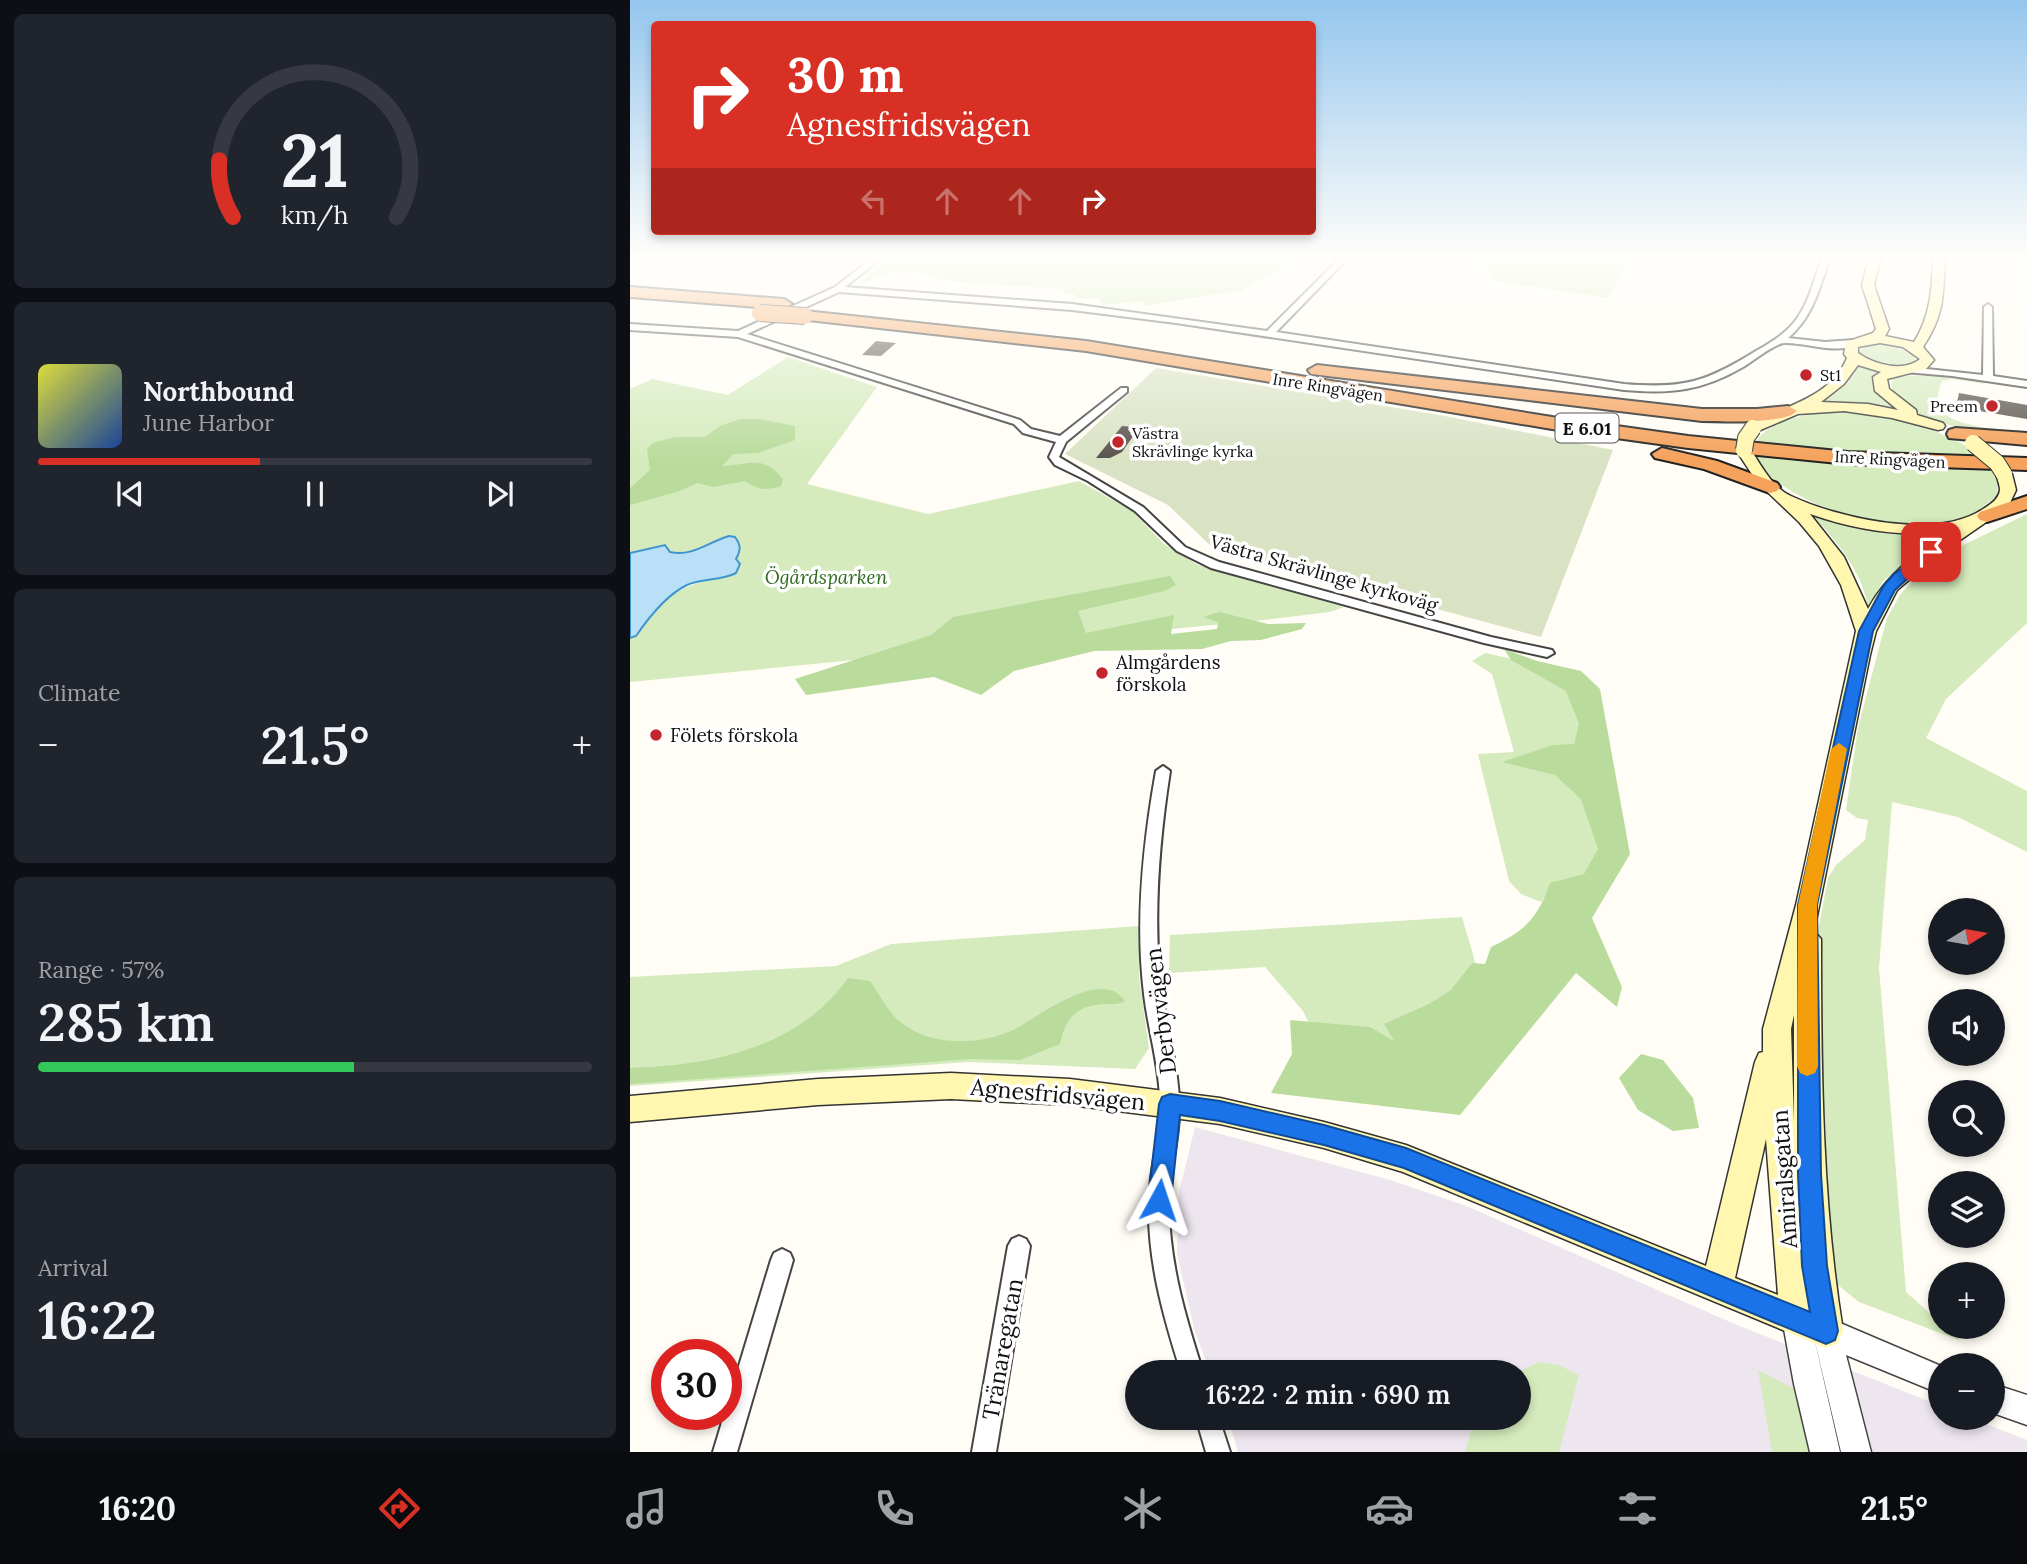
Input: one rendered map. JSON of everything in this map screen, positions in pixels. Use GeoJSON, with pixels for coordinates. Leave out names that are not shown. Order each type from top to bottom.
{"type":"FeatureCollection","features":[{"type":"Feature","properties":{"kind":"highway","name":"Inre Ringvägen"},"geometry":{"type":"LineString","coordinates":[[893,325],[1016,337],[1552,423],[1714,445],[1848,458],[2027,464]]}},
{"type":"Feature","properties":{"kind":"highway","name":"Inre Ringvägen"},"geometry":{"type":"LineString","coordinates":[[1024,325],[1137,340],[1567,410],[1766,436],[1930,448],[2027,448]]}},
{"type":"Feature","properties":{"kind":"highway"},"geometry":{"type":"LineString","coordinates":[[1306,369],[1360,373],[1702,415],[1757,415],[1794,410]]}},
{"type":"Feature","properties":{"kind":"highway"},"geometry":{"type":"LineString","coordinates":[[1331,388],[1391,403],[1693,461],[1775,490]]}},
{"type":"Feature","properties":{"kind":"highway"},"geometry":{"type":"LineString","coordinates":[[1964,438],[2027,439]]}},
{"type":"Feature","properties":{"kind":"highway"},"geometry":{"type":"LineString","coordinates":[[1983,518],[2027,502]]}},
{"type":"Feature","properties":{"kind":"main road","name":"Amiralsgatan"},"geometry":{"type":"LineString","coordinates":[[1794,410],[1844,376],[1851,369],[1855,349],[1878,336],[1883,329],[1881,325]]}},
{"type":"Feature","properties":{"kind":"main road"},"geometry":{"type":"LineString","coordinates":[[1916,348],[1931,325]]}},
{"type":"Feature","properties":{"kind":"main road"},"geometry":{"type":"LineString","coordinates":[[1888,340],[1916,348],[1927,359],[1924,365],[1903,370],[1870,365],[1855,349],[1888,340]]}},
{"type":"Feature","properties":{"kind":"main road","name":"Amiralsgatan"},"geometry":{"type":"LineString","coordinates":[[1796,1318],[1777,1098],[1777,1029],[1808,905],[1866,631],[1879,604],[1899,577],[2002,504],[2008,490],[2004,474],[1997,463],[1964,438],[1907,411],[1882,391],[1880,377],[1903,370]]}},
{"type":"Feature","properties":{"kind":"main road","name":"Amiralsgatan"},"geometry":{"type":"LineString","coordinates":[[1866,631],[1856,596],[1838,559],[1818,532],[1749,464],[1744,450],[1746,438],[1753,428],[1768,418],[1794,410],[1868,409],[1938,426]]}},
{"type":"Feature","properties":{"kind":"main road","name":"Amiralsgatan"},"geometry":{"type":"LineString","coordinates":[[1775,490],[1831,515],[1890,528],[1947,527],[1983,518]]}},
{"type":"Feature","properties":{"kind":"main road","name":"Amiralsgatan"},"geometry":{"type":"LineString","coordinates":[[1808,905],[1810,1174],[1815,1266],[1826,1331]]}},
{"type":"Feature","properties":{"kind":"main road"},"geometry":{"type":"LineString","coordinates":[[1717,1285],[1777,1029]]}},
{"type":"Feature","properties":{"kind":"main road","name":"Agnesfridsvägen"},"geometry":{"type":"LineString","coordinates":[[630,1109],[818,1092],[951,1086],[1070,1092],[1170,1104],[1291,1127],[1406,1158],[1826,1331]]}},
{"type":"Feature","properties":{"kind":"street"},"geometry":{"type":"LineString","coordinates":[[739,334],[759,325]]}},
{"type":"Feature","properties":{"kind":"street"},"geometry":{"type":"LineString","coordinates":[[1214,325],[1647,389],[1682,388],[1712,382],[1781,340],[1795,325]]}},
{"type":"Feature","properties":{"kind":"street"},"geometry":{"type":"LineString","coordinates":[[1270,333],[1278,325]]}},
{"type":"Feature","properties":{"kind":"street"},"geometry":{"type":"LineString","coordinates":[[1988,325],[1988,377]]}},
{"type":"Feature","properties":{"kind":"street"},"geometry":{"type":"LineString","coordinates":[[630,327],[739,334],[1017,422],[1027,431],[1062,440],[1124,390]]}},
{"type":"Feature","properties":{"kind":"street"},"geometry":{"type":"LineString","coordinates":[[1781,340],[1855,349]]}},
{"type":"Feature","properties":{"kind":"street"},"geometry":{"type":"LineString","coordinates":[[1927,359],[1988,377]]}},
{"type":"Feature","properties":{"kind":"street"},"geometry":{"type":"LineString","coordinates":[[1903,370],[1988,377],[2027,384]]}},
{"type":"Feature","properties":{"kind":"street","name":"Västra Skrävlinge kyrkoväg"},"geometry":{"type":"LineString","coordinates":[[1062,440],[1054,457],[1059,463],[1139,509],[1181,549],[1215,565],[1489,640],[1547,653]]}},
{"type":"Feature","properties":{"kind":"street","name":"Derbyvägen"},"geometry":{"type":"LineString","coordinates":[[1163,771],[1157,807],[1151,938],[1153,993],[1166,1052],[1170,1104],[1159,1200],[1165,1278],[1173,1316],[1188,1360]]}},
{"type":"Feature","properties":{"kind":"street","name":"Tränaregatan"},"geometry":{"type":"LineString","coordinates":[[984,1452],[1019,1246]]}},
{"type":"Feature","properties":{"kind":"street"},"geometry":{"type":"LineString","coordinates":[[725,1452],[782,1260]]}},
{"type":"Feature","properties":{"kind":"street","name":"Amiralsgatan"},"geometry":{"type":"LineString","coordinates":[[1796,1318],[1808,1384],[1825,1452]]}},
{"type":"Feature","properties":{"kind":"street","name":"Agnesfridsvägen"},"geometry":{"type":"LineString","coordinates":[[1826,1331],[1928,1375]]}},
{"type":"Feature","properties":{"kind":"street","name":"Amiralsgatan"},"geometry":{"type":"LineString","coordinates":[[1826,1331],[1856,1452]]}},
{"type":"Feature","properties":{"kind":"street"},"geometry":{"type":"LineString","coordinates":[[2005,1402],[2027,1410]]}},
{"type":"Feature","properties":{"kind":"street"},"geometry":{"type":"LineString","coordinates":[[1212,1430],[1219,1452]]}},
{"type":"Feature","properties":{"kind":"shaded area"},"geometry":{"type":"Polygon","coordinates":[[[1195,1127],[1390,1180],[1464,1205],[1737,1325],[1928,1401],[1928,1430],[2001,1430],[2027,1440],[2027,1452],[1238,1452],[1232,1430],[1531,1430],[1531,1360],[1206,1360],[1195,1332],[1177,1254],[1179,1192],[1195,1127]]]}},
{"type":"Feature","properties":{"kind":"green space"},"geometry":{"type":"Polygon","coordinates":[[[1878,343],[1898,346],[1915,355],[1915,362],[1909,365],[1886,366],[1859,353],[1863,345],[1878,343]]]}},
{"type":"Feature","properties":{"kind":"green space","name":"Ögårdsparken"},"geometry":{"type":"Polygon","coordinates":[[[788,357],[877,387],[807,484],[928,514],[1079,481],[1131,510],[1164,544],[1198,565],[1344,607],[1330,612],[1264,620],[630,682],[630,638],[636,635],[655,611],[674,594],[696,584],[726,578],[720,538],[690,552],[669,552],[665,545],[630,553],[630,389],[652,379],[728,395],[788,357]]]}},
{"type":"Feature","properties":{"kind":"green space"},"geometry":{"type":"Polygon","coordinates":[[[1858,366],[1877,372],[1875,379],[1880,394],[1899,411],[1822,403],[1846,385],[1858,366]]]}},
{"type":"Feature","properties":{"kind":"green space"},"geometry":{"type":"Polygon","coordinates":[[[1156,368],[1445,416],[1613,450],[1541,637],[1214,549],[1168,505],[1065,454],[1156,368]]]}},
{"type":"Feature","properties":{"kind":"green space"},"geometry":{"type":"Polygon","coordinates":[[[1894,375],[1952,377],[1982,382],[1985,384],[1953,379],[1942,381],[1937,398],[1939,408],[1946,415],[1967,424],[2027,431],[2027,434],[1971,429],[1933,420],[1902,401],[1891,386],[1894,375]]]}},
{"type":"Feature","properties":{"kind":"green space"},"geometry":{"type":"Polygon","coordinates":[[[1832,411],[1871,413],[1906,421],[1964,445],[1992,467],[1998,479],[1997,496],[1973,513],[1956,520],[1934,524],[1888,524],[1865,520],[1821,506],[1801,497],[1763,470],[1755,450],[1758,439],[1767,430],[1793,419],[1832,411]]]}},
{"type":"Feature","properties":{"kind":"green space"},"geometry":{"type":"Polygon","coordinates":[[[740,419],[759,419],[795,426],[795,440],[758,453],[733,454],[722,466],[755,463],[769,466],[783,479],[781,486],[762,489],[745,481],[714,487],[697,483],[680,491],[630,505],[630,488],[650,470],[647,449],[653,443],[675,437],[705,437],[720,426],[740,419]]]}},
{"type":"Feature","properties":{"kind":"green space"},"geometry":{"type":"Polygon","coordinates":[[[1809,512],[1884,533],[1943,536],[1909,559],[1882,582],[1869,612],[1855,570],[1839,546],[1809,512]]]}},
{"type":"Feature","properties":{"kind":"green space"},"geometry":{"type":"Polygon","coordinates":[[[2027,514],[2027,623],[1946,699],[1926,738],[2027,791],[2027,852],[1958,817],[1892,802],[1879,968],[1906,1292],[1928,1311],[1928,1328],[1859,1302],[1838,1285],[1823,1260],[1812,963],[1828,878],[1836,865],[1865,840],[1868,820],[1857,818],[1846,810],[1858,727],[1887,618],[1900,595],[1920,573],[1945,554],[2027,514]]]}},
{"type":"Feature","properties":{"kind":"green space"},"geometry":{"type":"Polygon","coordinates":[[[1170,576],[1176,585],[1164,591],[1078,611],[1086,633],[1174,615],[1171,634],[1217,629],[1218,622],[1203,617],[1219,612],[1268,624],[1306,623],[1302,629],[1261,640],[1231,641],[1202,649],[1094,651],[1014,671],[981,695],[934,677],[806,695],[795,679],[931,635],[953,617],[1170,576]]]}},
{"type":"Feature","properties":{"kind":"green space"},"geometry":{"type":"Polygon","coordinates":[[[1504,649],[1537,661],[1581,671],[1600,689],[1630,854],[1592,918],[1622,987],[1617,1007],[1576,973],[1460,1115],[1271,1093],[1292,1054],[1290,1020],[1370,1027],[1394,1041],[1384,1024],[1429,1004],[1451,990],[1472,963],[1485,964],[1491,947],[1522,929],[1535,915],[1550,883],[1584,874],[1598,849],[1581,799],[1555,775],[1502,762],[1553,745],[1574,744],[1579,724],[1566,691],[1511,660],[1504,649]]]}},
{"type":"Feature","properties":{"kind":"green space"},"geometry":{"type":"Polygon","coordinates":[[[1485,653],[1512,659],[1567,689],[1581,724],[1574,744],[1551,772],[1582,796],[1603,846],[1586,875],[1553,884],[1541,902],[1521,894],[1509,881],[1478,754],[1514,752],[1492,674],[1472,661],[1485,653]]]}},
{"type":"Feature","properties":{"kind":"green space"},"geometry":{"type":"Polygon","coordinates":[[[1462,917],[1476,965],[1400,1046],[1310,1025],[1303,1011],[1265,967],[1169,973],[1170,935],[1462,917]]]}},
{"type":"Feature","properties":{"kind":"green space"},"geometry":{"type":"Polygon","coordinates":[[[1139,926],[1139,977],[1149,1048],[1135,1069],[968,1062],[630,1086],[630,977],[836,966],[891,944],[1139,926]]]}},
{"type":"Feature","properties":{"kind":"green space"},"geometry":{"type":"Polygon","coordinates":[[[848,978],[870,981],[894,1016],[906,1026],[920,1034],[952,1041],[1001,1035],[1086,991],[1101,989],[1115,992],[1125,1001],[1086,1007],[1069,1020],[1060,1044],[1020,1060],[971,1059],[630,1084],[630,1068],[691,1063],[721,1057],[751,1049],[779,1037],[828,1002],[848,978]]]}},
{"type":"Feature","properties":{"kind":"green space"},"geometry":{"type":"Polygon","coordinates":[[[1641,1054],[1663,1060],[1693,1098],[1699,1128],[1673,1131],[1638,1110],[1619,1078],[1641,1054]]]}},
{"type":"Feature","properties":{"kind":"green space"},"geometry":{"type":"Polygon","coordinates":[[[1539,1362],[1559,1365],[1579,1375],[1559,1452],[1465,1452],[1471,1430],[1531,1430],[1531,1366],[1539,1362]]]}},
{"type":"Feature","properties":{"kind":"green space"},"geometry":{"type":"Polygon","coordinates":[[[1758,1370],[1799,1391],[1813,1452],[1772,1452],[1758,1370]]]}},
{"type":"Feature","properties":{"kind":"water"},"geometry":{"type":"Polygon","coordinates":[[[729,536],[735,537],[739,545],[736,559],[740,564],[736,573],[679,589],[658,607],[636,636],[630,638],[630,553],[665,545],[670,552],[686,552],[729,536]]]}},
{"type":"Feature","properties":{"kind":"building"},"geometry":{"type":"Polygon","coordinates":[[[876,341],[896,343],[881,356],[862,355],[876,341]]]}},
{"type":"Feature","properties":{"kind":"building","name":"Preem"},"geometry":{"type":"Polygon","coordinates":[[[1959,393],[2027,405],[2027,419],[1956,407],[1959,393]]]}},
{"type":"Feature","properties":{"kind":"building","name":"Västra Skrävlinge kyrka"},"geometry":{"type":"Polygon","coordinates":[[[1122,426],[1135,427],[1130,434],[1134,435],[1122,452],[1110,458],[1096,458],[1122,426]]]}},
{"type":"Feature","properties":{"kind":"slow traffic"},"geometry":{"type":"LineString","coordinates":[[1807,1066],[1808,905],[1839,749]]}},
{"type":"Feature","properties":{"kind":"place","name":"St1"},"geometry":{"type":"Point","coordinates":[1806,375]}},
{"type":"Feature","properties":{"kind":"place","name":"Preem"},"geometry":{"type":"Point","coordinates":[1992,406]}},
{"type":"Feature","properties":{"kind":"place","name":"Västra Skrävlinge kyrka"},"geometry":{"type":"Point","coordinates":[1118,442]}},
{"type":"Feature","properties":{"kind":"place","name":"Almgårdens förskola"},"geometry":{"type":"Point","coordinates":[1102,673]}},
{"type":"Feature","properties":{"kind":"place","name":"Fölets förskola"},"geometry":{"type":"Point","coordinates":[656,735]}},
{"type":"Feature","properties":{"kind":"route"},"geometry":{"type":"LineString","coordinates":[[1159,1200],[1170,1104],[1220,1111],[1324,1135],[1406,1158],[1826,1331],[1815,1266],[1810,1174],[1807,1098],[1808,905],[1866,631],[1889,588],[1931,552]]}}]}
